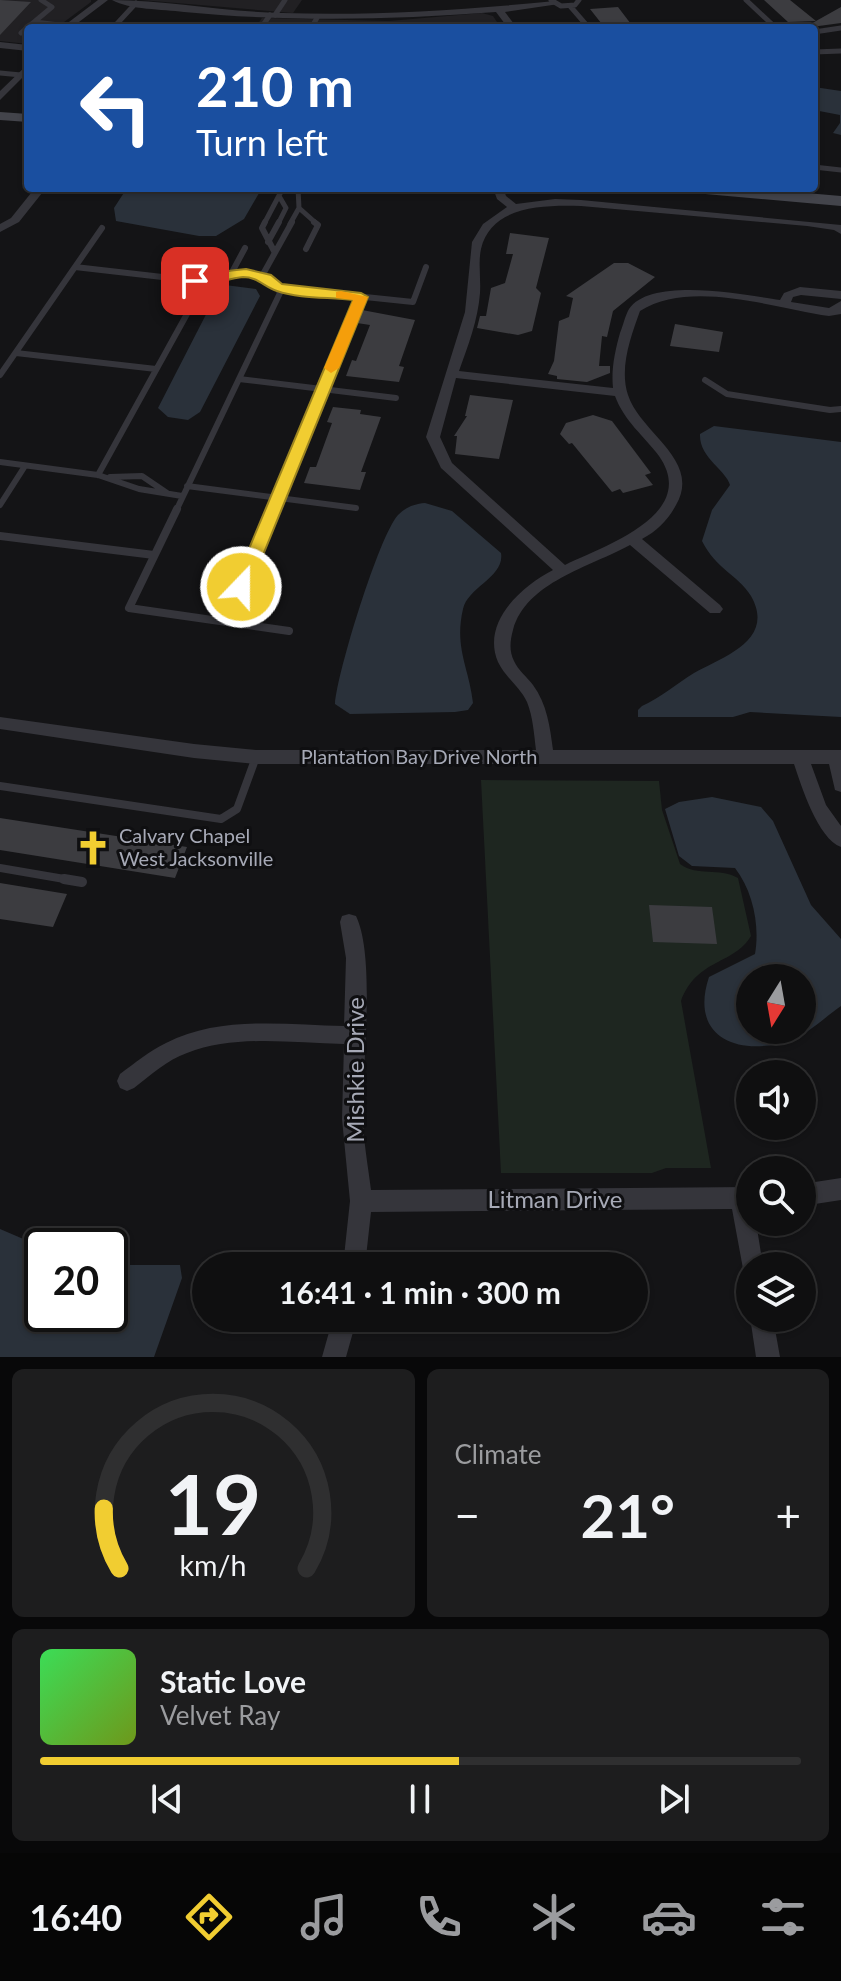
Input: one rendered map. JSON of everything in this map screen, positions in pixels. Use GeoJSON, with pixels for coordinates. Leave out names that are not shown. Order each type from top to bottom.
{"type":"FeatureCollection","features":[{"type":"Feature","properties":{"kind":"main road"},"geometry":{"type":"LineString","coordinates":[[0,116],[24,118]]}},
{"type":"Feature","properties":{"kind":"main road"},"geometry":{"type":"LineString","coordinates":[[0,127],[24,129]]}},
{"type":"Feature","properties":{"kind":"main road"},"geometry":{"type":"LineString","coordinates":[[818,187],[841,190]]}},
{"type":"Feature","properties":{"kind":"main road"},"geometry":{"type":"LineString","coordinates":[[739,192],[841,201]]}},
{"type":"Feature","properties":{"kind":"street"},"geometry":{"type":"LineString","coordinates":[[70,24],[104,0]]}},
{"type":"Feature","properties":{"kind":"street"},"geometry":{"type":"LineString","coordinates":[[116,0],[317,18],[404,17],[551,1]]}},
{"type":"Feature","properties":{"kind":"street"},"geometry":{"type":"LineString","coordinates":[[498,9],[510,24]]}},
{"type":"Feature","properties":{"kind":"street"},"geometry":{"type":"LineString","coordinates":[[0,45],[24,48]]}},
{"type":"Feature","properties":{"kind":"street"},"geometry":{"type":"LineString","coordinates":[[0,97],[24,71]]}},
{"type":"Feature","properties":{"kind":"street"},"geometry":{"type":"LineString","coordinates":[[0,229],[15,220],[38,192]]}},
{"type":"Feature","properties":{"kind":"street"},"geometry":{"type":"LineString","coordinates":[[499,192],[514,208]]}},
{"type":"Feature","properties":{"kind":"street"},"geometry":{"type":"LineString","coordinates":[[563,571],[446,465],[433,437],[470,319],[476,278],[472,266],[480,236],[495,218],[514,208],[555,202],[807,223],[837,227],[841,231]]}},
{"type":"Feature","properties":{"kind":"street"},"geometry":{"type":"LineString","coordinates":[[784,305],[788,295],[796,292],[841,295]]}},
{"type":"Feature","properties":{"kind":"street"},"geometry":{"type":"LineString","coordinates":[[545,757],[532,697],[506,667],[502,638],[505,620],[518,604],[563,571],[631,538],[665,516],[674,499],[677,479],[671,463],[628,413],[620,393],[619,372],[624,342],[635,309],[642,301],[674,294],[829,312],[837,311],[841,305]]}},
{"type":"Feature","properties":{"kind":"street"},"geometry":{"type":"LineString","coordinates":[[451,374],[620,393]]}},
{"type":"Feature","properties":{"kind":"street"},"geometry":{"type":"LineString","coordinates":[[631,538],[715,609]]}},
{"type":"Feature","properties":{"kind":"street","name":"Plantation Bay Drive North"},"geometry":{"type":"LineString","coordinates":[[0,723],[256,757],[839,757]]}},
{"type":"Feature","properties":{"kind":"street"},"geometry":{"type":"LineString","coordinates":[[800,757],[818,808],[840,831]]}},
{"type":"Feature","properties":{"kind":"street"},"geometry":{"type":"LineString","coordinates":[[839,757],[841,785]]}},
{"type":"Feature","properties":{"kind":"street","name":"Mishkie Drive"},"geometry":{"type":"LineString","coordinates":[[349,922],[356,958],[352,1119],[361,1201],[356,1252]]}},
{"type":"Feature","properties":{"kind":"street"},"geometry":{"type":"LineString","coordinates":[[127,1081],[163,1055],[191,1042],[228,1035],[354,1035]]}},
{"type":"Feature","properties":{"kind":"street"},"geometry":{"type":"LineString","coordinates":[[816,1194],[841,1189]]}},
{"type":"Feature","properties":{"kind":"street","name":"Litman Drive"},"geometry":{"type":"LineString","coordinates":[[361,1201],[736,1199]]}},
{"type":"Feature","properties":{"kind":"street"},"geometry":{"type":"LineString","coordinates":[[334,1357],[341,1332]]}},
{"type":"Feature","properties":{"kind":"street"},"geometry":{"type":"LineString","coordinates":[[764,1332],[768,1357]]}},
{"type":"Feature","properties":{"kind":"lane"},"geometry":{"type":"LineString","coordinates":[[32,24],[53,6],[41,0]]}},
{"type":"Feature","properties":{"kind":"lane"},"geometry":{"type":"LineString","coordinates":[[265,24],[285,0]]}},
{"type":"Feature","properties":{"kind":"lane"},"geometry":{"type":"LineString","coordinates":[[570,6],[579,0]]}},
{"type":"Feature","properties":{"kind":"lane"},"geometry":{"type":"LineString","coordinates":[[746,0],[772,24]]}},
{"type":"Feature","properties":{"kind":"lane"},"geometry":{"type":"LineString","coordinates":[[551,1],[570,6],[586,24]]}},
{"type":"Feature","properties":{"kind":"lane"},"geometry":{"type":"LineString","coordinates":[[117,24],[136,3]]}},
{"type":"Feature","properties":{"kind":"lane"},"geometry":{"type":"LineString","coordinates":[[313,24],[317,18]]}},
{"type":"Feature","properties":{"kind":"lane"},"geometry":{"type":"LineString","coordinates":[[35,22],[47,24]]}},
{"type":"Feature","properties":{"kind":"lane"},"geometry":{"type":"LineString","coordinates":[[818,31],[841,28]]}},
{"type":"Feature","properties":{"kind":"lane"},"geometry":{"type":"LineString","coordinates":[[818,52],[841,51]]}},
{"type":"Feature","properties":{"kind":"lane"},"geometry":{"type":"LineString","coordinates":[[0,73],[24,71]]}},
{"type":"Feature","properties":{"kind":"lane"},"geometry":{"type":"LineString","coordinates":[[818,167],[841,170]]}},
{"type":"Feature","properties":{"kind":"lane"},"geometry":{"type":"LineString","coordinates":[[274,251],[262,228],[281,192]]}},
{"type":"Feature","properties":{"kind":"lane"},"geometry":{"type":"LineString","coordinates":[[262,276],[299,208],[298,192]]}},
{"type":"Feature","properties":{"kind":"lane"},"geometry":{"type":"LineString","coordinates":[[268,242],[286,208],[279,196]]}},
{"type":"Feature","properties":{"kind":"lane"},"geometry":{"type":"LineString","coordinates":[[299,208],[318,225],[306,249]]}},
{"type":"Feature","properties":{"kind":"lane"},"geometry":{"type":"LineString","coordinates":[[0,375],[102,228]]}},
{"type":"Feature","properties":{"kind":"lane"},"geometry":{"type":"LineString","coordinates":[[231,274],[245,248]]}},
{"type":"Feature","properties":{"kind":"lane"},"geometry":{"type":"LineString","coordinates":[[75,267],[206,282],[231,274],[262,276],[279,288],[413,302],[426,267]]}},
{"type":"Feature","properties":{"kind":"lane"},"geometry":{"type":"LineString","coordinates":[[98,475],[206,282]]}},
{"type":"Feature","properties":{"kind":"lane"},"geometry":{"type":"LineString","coordinates":[[279,288],[280,293],[129,608],[289,631]]}},
{"type":"Feature","properties":{"kind":"lane"},"geometry":{"type":"LineString","coordinates":[[227,622],[361,297]]}},
{"type":"Feature","properties":{"kind":"lane"},"geometry":{"type":"LineString","coordinates":[[16,353],[156,369]]}},
{"type":"Feature","properties":{"kind":"lane"},"geometry":{"type":"LineString","coordinates":[[239,379],[396,398]]}},
{"type":"Feature","properties":{"kind":"lane"},"geometry":{"type":"LineString","coordinates":[[705,380],[727,394],[830,410],[841,409]]}},
{"type":"Feature","properties":{"kind":"lane"},"geometry":{"type":"LineString","coordinates":[[0,462],[109,477],[139,489],[182,496]]}},
{"type":"Feature","properties":{"kind":"lane"},"geometry":{"type":"LineString","coordinates":[[0,505],[25,466]]}},
{"type":"Feature","properties":{"kind":"lane"},"geometry":{"type":"LineString","coordinates":[[109,477],[142,475],[158,483],[167,493]]}},
{"type":"Feature","properties":{"kind":"lane"},"geometry":{"type":"LineString","coordinates":[[187,486],[356,508]]}},
{"type":"Feature","properties":{"kind":"lane"},"geometry":{"type":"LineString","coordinates":[[0,536],[154,555]]}},
{"type":"Feature","properties":{"kind":"lane"},"geometry":{"type":"LineString","coordinates":[[0,786],[221,819],[237,809],[256,757]]}},
{"type":"Feature","properties":{"kind":"lane"},"geometry":{"type":"LineString","coordinates":[[0,868],[82,882]]}},
{"type":"Feature","properties":{"kind":"shaded area"},"geometry":{"type":"Polygon","coordinates":[[[0,0],[91,0],[61,24],[24,24],[24,44],[0,41],[0,0]]]}},
{"type":"Feature","properties":{"kind":"shaded area"},"geometry":{"type":"Polygon","coordinates":[[[141,0],[302,0],[293,13],[141,0]]]}},
{"type":"Feature","properties":{"kind":"shaded area"},"geometry":{"type":"Polygon","coordinates":[[[482,13],[493,16],[498,24],[258,24],[262,18],[389,21],[482,13]]]}},
{"type":"Feature","properties":{"kind":"shaded area"},"geometry":{"type":"Polygon","coordinates":[[[818,88],[841,91],[841,135],[833,133],[840,123],[840,115],[818,111],[818,88]]]}},
{"type":"Feature","properties":{"kind":"shaded area"},"geometry":{"type":"Polygon","coordinates":[[[124,192],[260,192],[244,219],[216,236],[199,236],[116,221],[114,208],[124,192]]]}},
{"type":"Feature","properties":{"kind":"shaded area"},"geometry":{"type":"Polygon","coordinates":[[[225,285],[256,289],[260,296],[200,412],[188,420],[168,417],[158,408],[217,293],[225,285]]]}},
{"type":"Feature","properties":{"kind":"shaded area"},"geometry":{"type":"Polygon","coordinates":[[[714,426],[841,442],[841,717],[750,712],[733,717],[638,717],[642,706],[743,645],[757,624],[757,611],[751,596],[702,541],[712,510],[730,485],[708,457],[701,442],[700,434],[714,426]]]}},
{"type":"Feature","properties":{"kind":"shaded area"},"geometry":{"type":"Polygon","coordinates":[[[425,503],[452,511],[501,553],[497,569],[466,601],[463,609],[461,646],[473,703],[468,710],[455,712],[350,714],[335,704],[343,664],[370,576],[398,515],[410,506],[425,503]]]}},
{"type":"Feature","properties":{"kind":"shaded area"},"geometry":{"type":"Polygon","coordinates":[[[481,780],[659,781],[662,810],[680,864],[694,870],[738,878],[751,936],[735,952],[696,977],[681,1001],[711,1168],[666,1168],[652,1173],[501,1173],[481,780]]]}},
{"type":"Feature","properties":{"kind":"shaded area"},"geometry":{"type":"Polygon","coordinates":[[[712,797],[761,807],[773,821],[811,905],[841,939],[841,1006],[816,1025],[816,964],[736,964],[736,1044],[722,1038],[712,1028],[706,1015],[705,998],[709,977],[755,954],[756,921],[751,898],[735,868],[692,866],[679,856],[665,809],[679,802],[712,797]]]}},
{"type":"Feature","properties":{"kind":"shaded area"},"geometry":{"type":"Polygon","coordinates":[[[736,1044],[775,1044],[770,1045],[736,1044]]]}},
{"type":"Feature","properties":{"kind":"shaded area"},"geometry":{"type":"Polygon","coordinates":[[[0,1229],[24,1239],[24,1332],[128,1332],[128,1265],[180,1265],[182,1278],[154,1357],[0,1357],[0,1229]]]}},
{"type":"Feature","properties":{"kind":"building"},"geometry":{"type":"Polygon","coordinates":[[[0,0],[31,2],[0,35],[0,0]]]}},
{"type":"Feature","properties":{"kind":"building"},"geometry":{"type":"Polygon","coordinates":[[[764,0],[790,0],[816,21],[788,22],[764,0]]]}},
{"type":"Feature","properties":{"kind":"building"},"geometry":{"type":"Polygon","coordinates":[[[618,7],[631,24],[602,24],[590,9],[618,7]]]}},
{"type":"Feature","properties":{"kind":"building"},"geometry":{"type":"Polygon","coordinates":[[[841,7],[841,23],[811,24],[841,7]]]}},
{"type":"Feature","properties":{"kind":"building"},"geometry":{"type":"Polygon","coordinates":[[[510,233],[549,238],[536,288],[541,293],[532,331],[518,335],[477,328],[480,316],[486,316],[491,288],[505,283],[513,254],[506,254],[510,233]]]}},
{"type":"Feature","properties":{"kind":"building"},"geometry":{"type":"Polygon","coordinates":[[[614,263],[628,263],[655,277],[613,311],[607,337],[602,336],[599,366],[610,366],[610,373],[587,382],[557,379],[557,376],[548,374],[554,361],[559,321],[569,317],[573,298],[566,296],[614,263]]]}},
{"type":"Feature","properties":{"kind":"building"},"geometry":{"type":"Polygon","coordinates":[[[362,310],[415,320],[399,366],[404,367],[399,382],[346,376],[352,360],[356,361],[370,325],[357,323],[362,310]]]}},
{"type":"Feature","properties":{"kind":"building"},"geometry":{"type":"Polygon","coordinates":[[[675,324],[723,332],[719,352],[670,346],[675,324]]]}},
{"type":"Feature","properties":{"kind":"building"},"geometry":{"type":"Polygon","coordinates":[[[470,395],[513,400],[499,459],[455,454],[457,436],[454,436],[467,416],[470,395]]]}},
{"type":"Feature","properties":{"kind":"building"},"geometry":{"type":"Polygon","coordinates":[[[333,407],[361,410],[360,414],[381,417],[361,472],[366,472],[360,490],[304,483],[310,467],[316,467],[332,423],[327,422],[333,407]]]}},
{"type":"Feature","properties":{"kind":"building"},"geometry":{"type":"Polygon","coordinates":[[[593,415],[612,421],[651,473],[645,475],[653,485],[623,493],[620,489],[612,492],[572,443],[569,444],[560,434],[566,423],[593,415]]]}},
{"type":"Feature","properties":{"kind":"building","name":"Calvary Chapel West Jacksonville"},"geometry":{"type":"Polygon","coordinates":[[[0,818],[187,847],[175,878],[0,850],[0,818]]]}},
{"type":"Feature","properties":{"kind":"building"},"geometry":{"type":"Polygon","coordinates":[[[0,883],[67,894],[53,927],[0,919],[0,883]]]}},
{"type":"Feature","properties":{"kind":"building"},"geometry":{"type":"Polygon","coordinates":[[[649,905],[712,907],[717,944],[653,942],[649,905]]]}},
{"type":"Feature","properties":{"kind":"slow traffic"},"geometry":{"type":"LineString","coordinates":[[331,368],[361,297],[341,295]]}},
{"type":"Feature","properties":{"kind":"place","name":"Calvary Chapel West Jacksonville"},"geometry":{"type":"Point","coordinates":[93,848]}},
{"type":"Feature","properties":{"kind":"route"},"geometry":{"type":"LineString","coordinates":[[195,281],[206,282],[246,273],[273,281],[279,288],[361,297],[241,587]]}}]}
